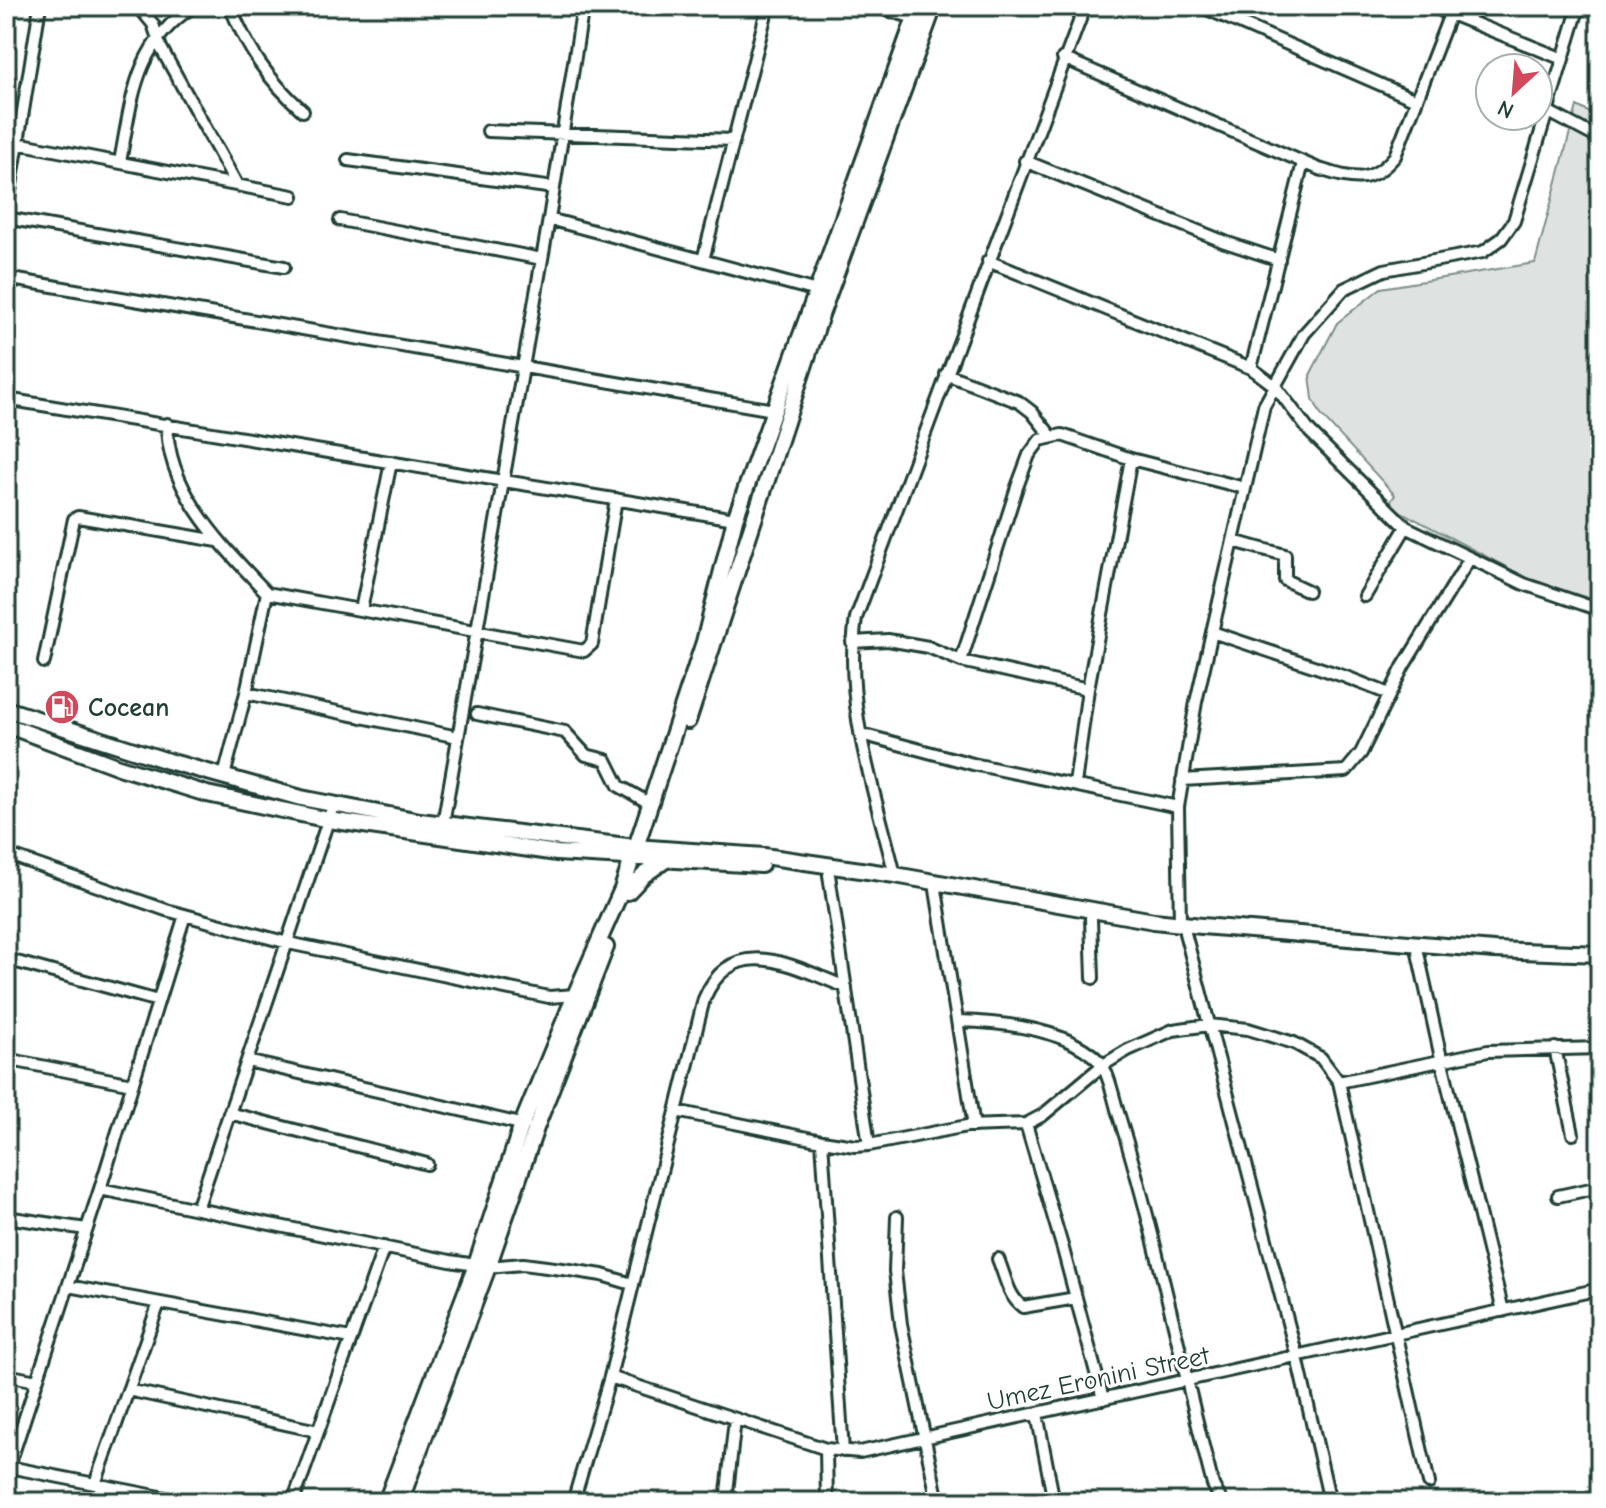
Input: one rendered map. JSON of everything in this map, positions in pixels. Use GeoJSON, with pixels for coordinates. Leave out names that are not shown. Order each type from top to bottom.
{"type":"FeatureCollection","features":[{"type":"Feature","properties":{"kind":"main road"},"geometry":{"type":"LineString","coordinates":[[639,852],[651,804],[704,642],[735,519],[774,410],[791,384],[817,291],[921,15],[934,6]]}},
{"type":"Feature","properties":{"kind":"main road"},"geometry":{"type":"LineString","coordinates":[[529,1126],[639,852],[791,384],[921,15]]}},
{"type":"Feature","properties":{"kind":"main road"},"geometry":{"type":"LineString","coordinates":[[6,709],[301,798],[443,824],[639,852],[667,859],[760,865],[936,890],[1091,918],[1418,953],[1600,963]]}},
{"type":"Feature","properties":{"kind":"main road"},"geometry":{"type":"LineString","coordinates":[[23,714],[12,727],[119,767],[207,794],[329,820],[557,853],[764,856],[895,875],[1182,928],[1479,949],[1600,954]]}},
{"type":"Feature","properties":{"kind":"main road"},"geometry":{"type":"LineString","coordinates":[[596,855],[618,870],[625,891]]}},
{"type":"Feature","properties":{"kind":"main road"},"geometry":{"type":"LineString","coordinates":[[400,1502],[575,995],[625,891],[667,859]]}},
{"type":"Feature","properties":{"kind":"main road"},"geometry":{"type":"LineString","coordinates":[[386,1502],[482,1266]]}},
{"type":"Feature","properties":{"kind":"street"},"geometry":{"type":"LineString","coordinates":[[40,6],[17,143],[11,156],[6,217],[284,267]]}},
{"type":"Feature","properties":{"kind":"street"},"geometry":{"type":"LineString","coordinates":[[138,6],[153,24],[161,48],[237,185]]}},
{"type":"Feature","properties":{"kind":"street"},"geometry":{"type":"LineString","coordinates":[[120,162],[139,75],[157,36],[173,19],[194,6]]}},
{"type":"Feature","properties":{"kind":"street"},"geometry":{"type":"LineString","coordinates":[[230,6],[246,43],[266,73],[303,111]]}},
{"type":"Feature","properties":{"kind":"street"},"geometry":{"type":"LineString","coordinates":[[443,824],[549,219],[583,6]]}},
{"type":"Feature","properties":{"kind":"street"},"geometry":{"type":"LineString","coordinates":[[703,260],[768,6]]}},
{"type":"Feature","properties":{"kind":"street"},"geometry":{"type":"LineString","coordinates":[[874,6],[921,15]]}},
{"type":"Feature","properties":{"kind":"street"},"geometry":{"type":"LineString","coordinates":[[895,875],[856,719],[852,642],[856,618],[1085,6]]}},
{"type":"Feature","properties":{"kind":"street"},"geometry":{"type":"LineString","coordinates":[[1200,6],[1416,100]]}},
{"type":"Feature","properties":{"kind":"street"},"geometry":{"type":"LineString","coordinates":[[1431,6],[1563,59]]}},
{"type":"Feature","properties":{"kind":"street"},"geometry":{"type":"LineString","coordinates":[[1466,20],[1469,6]]}},
{"type":"Feature","properties":{"kind":"street"},"geometry":{"type":"LineString","coordinates":[[1554,88],[1579,6]]}},
{"type":"Feature","properties":{"kind":"street"},"geometry":{"type":"LineString","coordinates":[[1063,58],[1303,163],[1349,178],[1369,177],[1384,168],[1395,156],[1450,14]]}},
{"type":"Feature","properties":{"kind":"street"},"geometry":{"type":"LineString","coordinates":[[1554,115],[1600,139]]}},
{"type":"Feature","properties":{"kind":"street"},"geometry":{"type":"LineString","coordinates":[[488,131],[734,140]]}},
{"type":"Feature","properties":{"kind":"street"},"geometry":{"type":"LineString","coordinates":[[1330,1502],[1297,1357],[1182,928],[1178,807],[1182,780],[1264,406],[1275,386],[1304,334],[1344,289],[1384,270],[1483,252],[1501,239],[1514,221],[1541,132]]}},
{"type":"Feature","properties":{"kind":"street"},"geometry":{"type":"LineString","coordinates":[[17,143],[293,196]]}},
{"type":"Feature","properties":{"kind":"street"},"geometry":{"type":"LineString","coordinates":[[348,160],[554,188]]}},
{"type":"Feature","properties":{"kind":"street"},"geometry":{"type":"LineString","coordinates":[[1025,161],[1225,242],[1279,260]]}},
{"type":"Feature","properties":{"kind":"street"},"geometry":{"type":"LineString","coordinates":[[1251,368],[1303,163]]}},
{"type":"Feature","properties":{"kind":"street"},"geometry":{"type":"LineString","coordinates":[[549,219],[817,291]]}},
{"type":"Feature","properties":{"kind":"street"},"geometry":{"type":"LineString","coordinates":[[340,220],[542,259]]}},
{"type":"Feature","properties":{"kind":"street"},"geometry":{"type":"LineString","coordinates":[[988,261],[1251,368],[1275,386],[1310,432],[1406,527],[1524,584],[1600,610]]}},
{"type":"Feature","properties":{"kind":"street"},"geometry":{"type":"LineString","coordinates":[[6,278],[774,410]]}},
{"type":"Feature","properties":{"kind":"street"},"geometry":{"type":"LineString","coordinates":[[946,374],[1019,402],[1032,412],[1051,436]]}},
{"type":"Feature","properties":{"kind":"street"},"geometry":{"type":"LineString","coordinates":[[6,399],[735,519]]}},
{"type":"Feature","properties":{"kind":"street"},"geometry":{"type":"LineString","coordinates":[[167,424],[171,463],[196,509],[218,541],[267,593],[584,651],[590,648],[616,499]]}},
{"type":"Feature","properties":{"kind":"street"},"geometry":{"type":"LineString","coordinates":[[961,661],[1017,487],[1029,455],[1040,440],[1062,435],[1131,459],[1245,488]]}},
{"type":"Feature","properties":{"kind":"street"},"geometry":{"type":"LineString","coordinates":[[1075,784],[1088,689],[1131,459]]}},
{"type":"Feature","properties":{"kind":"street"},"geometry":{"type":"LineString","coordinates":[[361,610],[391,462]]}},
{"type":"Feature","properties":{"kind":"street"},"geometry":{"type":"LineString","coordinates":[[44,662],[74,519],[78,517],[218,541]]}},
{"type":"Feature","properties":{"kind":"street"},"geometry":{"type":"LineString","coordinates":[[1365,596],[1406,527]]}},
{"type":"Feature","properties":{"kind":"street"},"geometry":{"type":"LineString","coordinates":[[1233,541],[1285,555],[1285,580],[1308,591]]}},
{"type":"Feature","properties":{"kind":"street"},"geometry":{"type":"LineString","coordinates":[[1182,780],[1346,771],[1361,753],[1389,694],[1470,558]]}},
{"type":"Feature","properties":{"kind":"street"},"geometry":{"type":"LineString","coordinates":[[224,776],[246,693],[267,593]]}},
{"type":"Feature","properties":{"kind":"street"},"geometry":{"type":"LineString","coordinates":[[1212,632],[1389,694]]}},
{"type":"Feature","properties":{"kind":"street"},"geometry":{"type":"LineString","coordinates":[[852,642],[888,640],[928,647],[961,661],[1088,689]]}},
{"type":"Feature","properties":{"kind":"street"},"geometry":{"type":"LineString","coordinates":[[246,693],[458,737]]}},
{"type":"Feature","properties":{"kind":"street"},"geometry":{"type":"LineString","coordinates":[[477,714],[565,732],[583,752],[606,760],[619,786],[651,804]]}},
{"type":"Feature","properties":{"kind":"street"},"geometry":{"type":"LineString","coordinates":[[861,734],[973,764],[1178,807]]}},
{"type":"Feature","properties":{"kind":"street"},"geometry":{"type":"LineString","coordinates":[[197,1209],[334,803]]}},
{"type":"Feature","properties":{"kind":"street"},"geometry":{"type":"LineString","coordinates":[[6,854],[185,915],[288,943],[549,997],[575,995]]}},
{"type":"Feature","properties":{"kind":"street"},"geometry":{"type":"LineString","coordinates":[[829,875],[869,1145]]}},
{"type":"Feature","properties":{"kind":"street"},"geometry":{"type":"LineString","coordinates":[[936,890],[974,1126]]}},
{"type":"Feature","properties":{"kind":"street"},"geometry":{"type":"LineString","coordinates":[[185,915],[100,1189],[7,1471],[186,1502]]}},
{"type":"Feature","properties":{"kind":"street"},"geometry":{"type":"LineString","coordinates":[[1091,918],[1093,978]]}},
{"type":"Feature","properties":{"kind":"street"},"geometry":{"type":"LineString","coordinates":[[1418,953],[1503,1311]]}},
{"type":"Feature","properties":{"kind":"street"},"geometry":{"type":"LineString","coordinates":[[573,1502],[610,1377],[711,981],[723,970],[746,959],[765,958],[846,987]]}},
{"type":"Feature","properties":{"kind":"street"},"geometry":{"type":"LineString","coordinates":[[6,959],[158,1001]]}},
{"type":"Feature","properties":{"kind":"street"},"geometry":{"type":"LineString","coordinates":[[957,1021],[999,1022],[1036,1030],[1090,1054],[1103,1065],[1131,1158],[1213,1485],[1222,1502]]}},
{"type":"Feature","properties":{"kind":"street"},"geometry":{"type":"LineString","coordinates":[[676,1111],[822,1141],[869,1145],[974,1126],[1026,1124],[1043,1115],[1103,1065],[1173,1030],[1209,1025],[1248,1029],[1294,1043],[1321,1058],[1339,1082],[1429,1483]]}},
{"type":"Feature","properties":{"kind":"street"},"geometry":{"type":"LineString","coordinates":[[1555,1048],[1573,1134]]}},
{"type":"Feature","properties":{"kind":"street"},"geometry":{"type":"LineString","coordinates":[[1339,1082],[1441,1058],[1488,1051],[1600,1048]]}},
{"type":"Feature","properties":{"kind":"street"},"geometry":{"type":"LineString","coordinates":[[6,1059],[132,1084]]}},
{"type":"Feature","properties":{"kind":"street"},"geometry":{"type":"LineString","coordinates":[[247,1061],[529,1126]]}},
{"type":"Feature","properties":{"kind":"street"},"geometry":{"type":"LineString","coordinates":[[229,1113],[427,1164]]}},
{"type":"Feature","properties":{"kind":"street"},"geometry":{"type":"LineString","coordinates":[[1026,1124],[1103,1399]]}},
{"type":"Feature","properties":{"kind":"street"},"geometry":{"type":"LineString","coordinates":[[822,1141],[843,1451]]}},
{"type":"Feature","properties":{"kind":"street"},"geometry":{"type":"LineString","coordinates":[[1558,1196],[1600,1187]]}},
{"type":"Feature","properties":{"kind":"street"},"geometry":{"type":"LineString","coordinates":[[100,1189],[482,1266],[523,1264],[602,1275],[632,1284]]}},
{"type":"Feature","properties":{"kind":"street"},"geometry":{"type":"LineString","coordinates":[[6,1217],[86,1229]]}},
{"type":"Feature","properties":{"kind":"street"},"geometry":{"type":"LineString","coordinates":[[897,1217],[895,1271],[901,1324],[938,1502]]}},
{"type":"Feature","properties":{"kind":"street"},"geometry":{"type":"LineString","coordinates":[[293,1502],[384,1247]]}},
{"type":"Feature","properties":{"kind":"street"},"geometry":{"type":"LineString","coordinates":[[998,1259],[1010,1292],[1023,1307],[1076,1298]]}},
{"type":"Feature","properties":{"kind":"street"},"geometry":{"type":"LineString","coordinates":[[68,1286],[351,1338]]}},
{"type":"Feature","properties":{"kind":"street","name":"Umez Eronini Street"},"geometry":{"type":"LineString","coordinates":[[610,1377],[826,1449],[860,1452],[1600,1289]]}},
{"type":"Feature","properties":{"kind":"street"},"geometry":{"type":"LineString","coordinates":[[95,1484],[159,1303]]}},
{"type":"Feature","properties":{"kind":"street"},"geometry":{"type":"LineString","coordinates":[[6,1375],[37,1381]]}},
{"type":"Feature","properties":{"kind":"street"},"geometry":{"type":"LineString","coordinates":[[128,1390],[318,1431]]}},
{"type":"Feature","properties":{"kind":"street"},"geometry":{"type":"LineString","coordinates":[[1037,1414],[1054,1502]]}},
{"type":"Feature","properties":{"kind":"street"},"geometry":{"type":"LineString","coordinates":[[726,1502],[735,1419]]}},
{"type":"Feature","properties":{"kind":"street"},"geometry":{"type":"LineString","coordinates":[[826,1449],[827,1502]]}},
{"type":"Feature","properties":{"kind":"shaded area"},"geometry":{"type":"Polygon","coordinates":[[[1577,106],[1600,118],[1600,602],[1529,579],[1388,505],[1395,495],[1321,415],[1313,399],[1310,375],[1337,323],[1381,288],[1535,263],[1577,106]]]}},
{"type":"Feature","properties":{"kind":"place","name":"Cocean"},"geometry":{"type":"Point","coordinates":[62,707]}}]}
